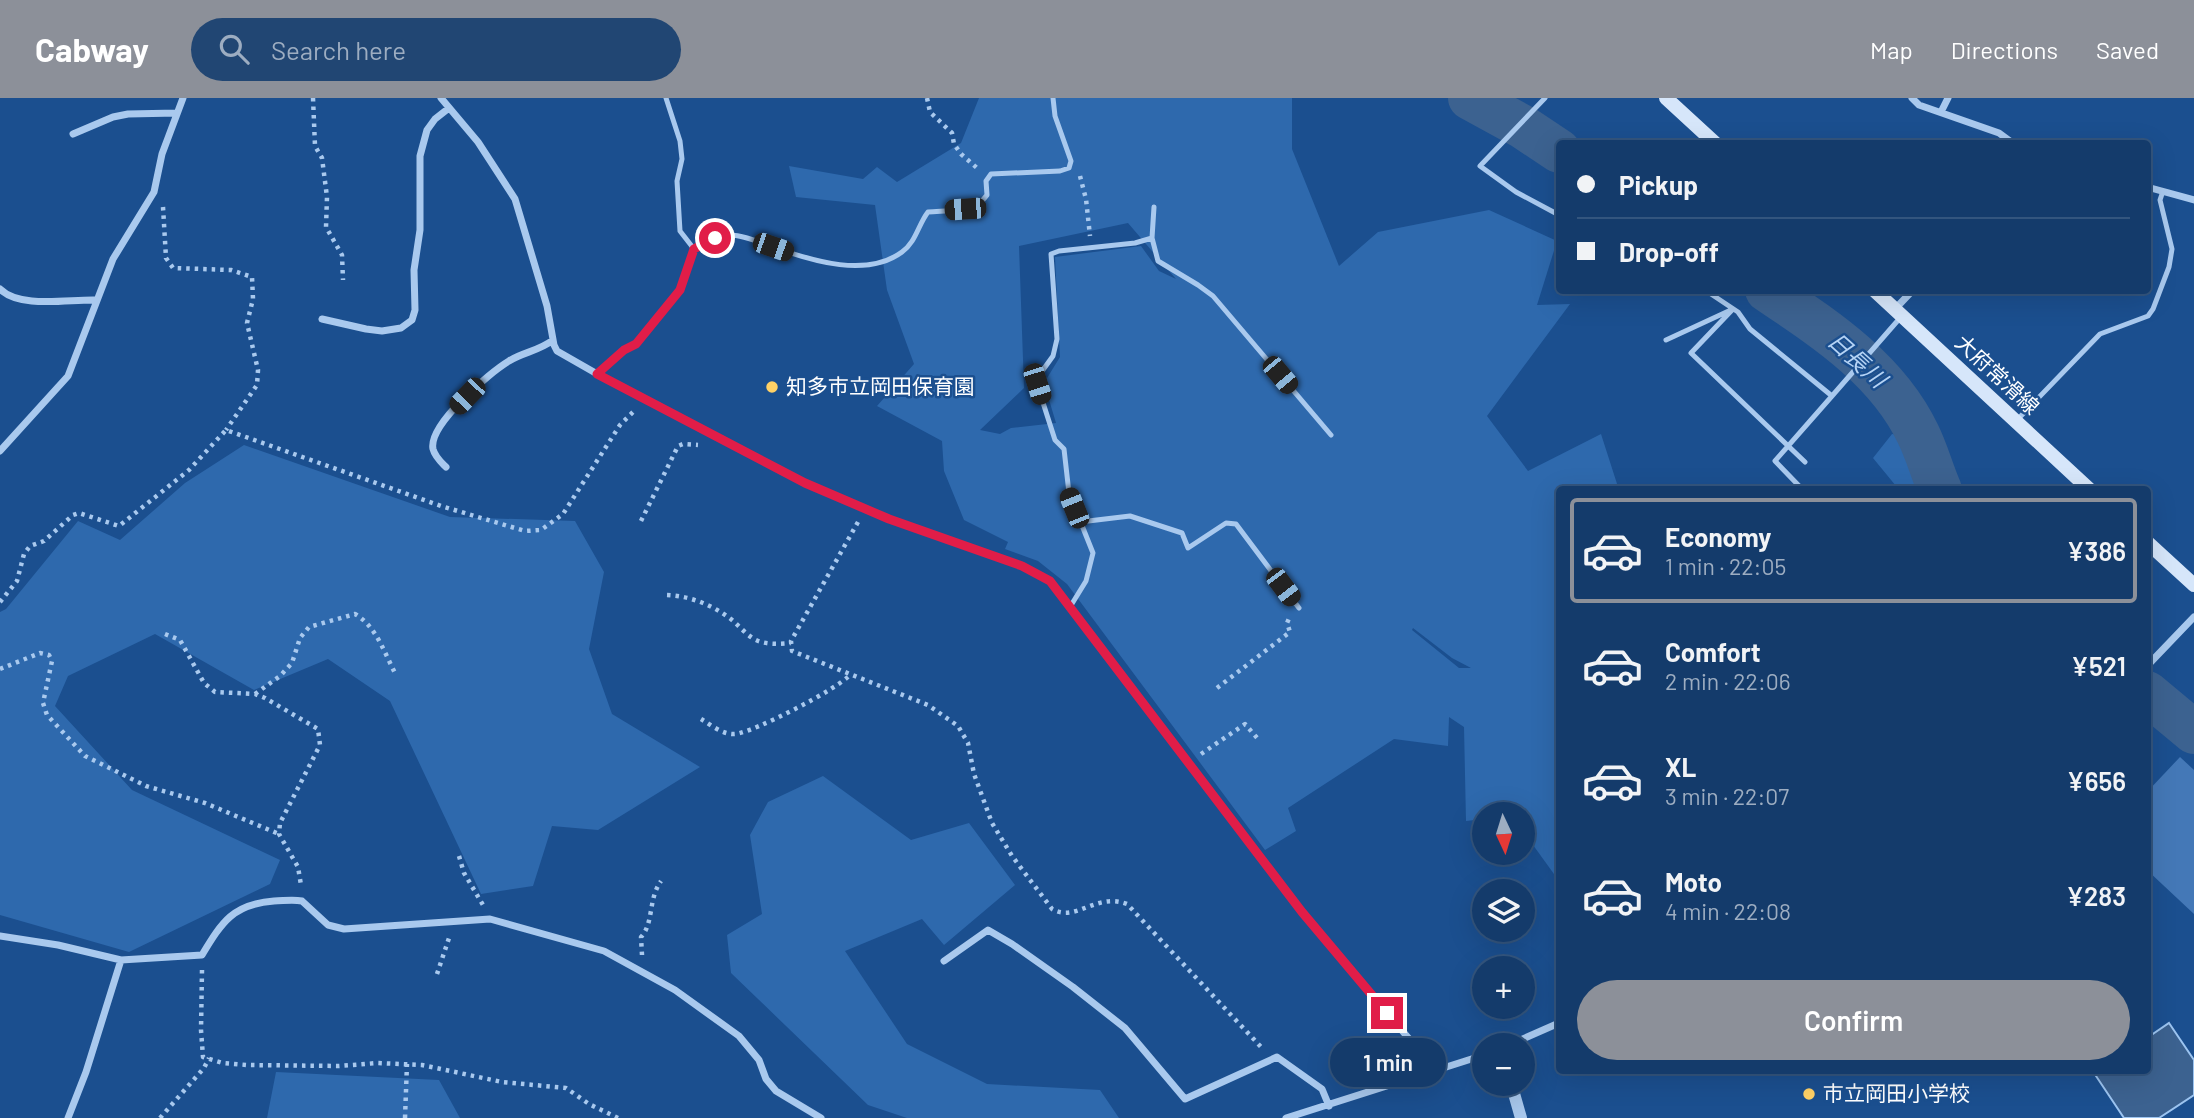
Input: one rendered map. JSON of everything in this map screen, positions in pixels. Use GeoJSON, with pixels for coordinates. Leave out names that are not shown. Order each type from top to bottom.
{"type":"FeatureCollection","features":[{"type":"Feature","properties":{"kind":"main road"},"geometry":{"type":"LineString","coordinates":[[1666,98],[1712,140]]}},
{"type":"Feature","properties":{"kind":"main road","name":"大府常滑線"},"geometry":{"type":"LineString","coordinates":[[1878,294],[2086,486]]}},
{"type":"Feature","properties":{"kind":"main road"},"geometry":{"type":"LineString","coordinates":[[2151,545],[2192,578]]}},
{"type":"Feature","properties":{"kind":"street"},"geometry":{"type":"LineString","coordinates":[[0,451],[68,376],[113,259],[154,192],[162,154],[183,98]]}},
{"type":"Feature","properties":{"kind":"street"},"geometry":{"type":"LineString","coordinates":[[441,98],[478,142],[515,199],[558,351],[805,483],[866,509],[1022,566],[1050,581],[1302,912],[1421,1053],[1429,1073]]}},
{"type":"Feature","properties":{"kind":"street"},"geometry":{"type":"LineString","coordinates":[[1912,98],[1919,105],[1999,133],[2009,140]]}},
{"type":"Feature","properties":{"kind":"street"},"geometry":{"type":"LineString","coordinates":[[1941,112],[1948,98]]}},
{"type":"Feature","properties":{"kind":"street"},"geometry":{"type":"LineString","coordinates":[[322,318],[382,331],[401,328],[412,320],[415,310],[414,270],[420,230],[420,156],[427,131],[435,118],[449,108]]}},
{"type":"Feature","properties":{"kind":"street"},"geometry":{"type":"LineString","coordinates":[[73,134],[113,117],[177,113]]}},
{"type":"Feature","properties":{"kind":"street"},"geometry":{"type":"LineString","coordinates":[[2151,188],[2194,200]]}},
{"type":"Feature","properties":{"kind":"street"},"geometry":{"type":"LineString","coordinates":[[0,289],[8,297],[31,301],[96,300]]}},
{"type":"Feature","properties":{"kind":"street"},"geometry":{"type":"LineString","coordinates":[[1898,313],[1910,294]]}},
{"type":"Feature","properties":{"kind":"street"},"geometry":{"type":"LineString","coordinates":[[446,467],[433,448],[434,435],[455,409],[494,370],[511,359],[543,348],[553,340]]}},
{"type":"Feature","properties":{"kind":"street"},"geometry":{"type":"LineString","coordinates":[[2151,662],[2194,617]]}},
{"type":"Feature","properties":{"kind":"street"},"geometry":{"type":"LineString","coordinates":[[0,936],[58,945],[121,960],[202,955],[222,923],[243,906],[264,902],[302,901],[328,925],[344,929],[487,919],[604,951],[675,989],[739,1036],[759,1060],[766,1079],[776,1090],[821,1118]]}},
{"type":"Feature","properties":{"kind":"street"},"geometry":{"type":"LineString","coordinates":[[943,961],[988,930],[1012,943],[1125,1028],[1185,1099],[1276,1057],[1322,1089],[1329,1106]]}},
{"type":"Feature","properties":{"kind":"street"},"geometry":{"type":"LineString","coordinates":[[68,1118],[86,1072],[121,960]]}},
{"type":"Feature","properties":{"kind":"street"},"geometry":{"type":"LineString","coordinates":[[1535,1034],[1556,1024]]}},
{"type":"Feature","properties":{"kind":"street"},"geometry":{"type":"LineString","coordinates":[[1286,1118],[1472,1059]]}},
{"type":"Feature","properties":{"kind":"street"},"geometry":{"type":"LineString","coordinates":[[1515,1096],[1521,1118]]}},
{"type":"Feature","properties":{"kind":"lane"},"geometry":{"type":"LineString","coordinates":[[666,98],[682,159],[677,181],[680,231],[694,249]]}},
{"type":"Feature","properties":{"kind":"lane"},"geometry":{"type":"LineString","coordinates":[[597,374],[624,350],[636,344],[680,290],[694,249],[715,238],[729,235],[746,238],[799,256],[843,265],[889,260],[913,242],[922,219],[928,212],[965,209],[982,203],[987,194],[986,181],[991,174],[1060,172],[1069,168],[1071,160],[1055,116],[1053,98]]}},
{"type":"Feature","properties":{"kind":"lane"},"geometry":{"type":"LineString","coordinates":[[1545,98],[1480,166],[1517,192],[1556,213]]}},
{"type":"Feature","properties":{"kind":"lane"},"geometry":{"type":"LineString","coordinates":[[2015,421],[2100,334],[2148,316],[2153,309],[2169,267],[2172,249],[2160,200],[2163,191]]}},
{"type":"Feature","properties":{"kind":"lane"},"geometry":{"type":"LineString","coordinates":[[1154,207],[1152,238],[1158,261],[1213,296],[1331,435]]}},
{"type":"Feature","properties":{"kind":"lane"},"geometry":{"type":"LineString","coordinates":[[1070,607],[1086,581],[1093,561],[1093,552],[1069,493],[1064,449],[1055,440],[1037,384],[1053,355],[1057,339],[1051,254],[1135,243],[1152,238]]}},
{"type":"Feature","properties":{"kind":"lane"},"geometry":{"type":"LineString","coordinates":[[1710,294],[1738,312],[1750,329],[1832,396]]}},
{"type":"Feature","properties":{"kind":"lane"},"geometry":{"type":"LineString","coordinates":[[1666,340],[1733,309]]}},
{"type":"Feature","properties":{"kind":"lane"},"geometry":{"type":"LineString","coordinates":[[1733,309],[1690,353],[1805,462]]}},
{"type":"Feature","properties":{"kind":"lane"},"geometry":{"type":"LineString","coordinates":[[1799,486],[1775,461],[1832,396],[1898,313]]}},
{"type":"Feature","properties":{"kind":"lane"},"geometry":{"type":"LineString","coordinates":[[1080,522],[1130,516],[1182,533],[1188,548],[1226,523],[1236,524],[1299,608]]}},
{"type":"Feature","properties":{"kind":"path"},"geometry":{"type":"LineString","coordinates":[[313,98],[314,146],[322,158],[327,197],[326,227],[342,255],[343,280]]}},
{"type":"Feature","properties":{"kind":"path"},"geometry":{"type":"LineString","coordinates":[[927,98],[930,112],[952,133],[954,144],[988,178]]}},
{"type":"Feature","properties":{"kind":"path"},"geometry":{"type":"LineString","coordinates":[[1069,165],[1080,177],[1086,200],[1091,248]]}},
{"type":"Feature","properties":{"kind":"path"},"geometry":{"type":"LineString","coordinates":[[0,602],[17,581],[24,554],[30,547],[44,541],[73,514],[79,513],[119,526],[190,470],[226,430],[257,385],[258,370],[247,323],[253,299],[252,277],[231,270],[173,268],[166,258],[164,194]]}},
{"type":"Feature","properties":{"kind":"path"},"geometry":{"type":"LineString","coordinates":[[226,430],[441,506],[526,531],[541,530],[562,514],[620,425],[634,410],[645,415]]}},
{"type":"Feature","properties":{"kind":"path"},"geometry":{"type":"LineString","coordinates":[[641,521],[678,446],[684,444],[710,447],[718,445],[722,439]]}},
{"type":"Feature","properties":{"kind":"path"},"geometry":{"type":"LineString","coordinates":[[866,509],[791,643],[792,651],[928,705],[958,726],[968,743],[974,774],[992,822],[1012,856],[1052,908],[1060,914],[1072,913],[1101,901],[1115,900],[1127,904],[1272,1059]]}},
{"type":"Feature","properties":{"kind":"path"},"geometry":{"type":"LineString","coordinates":[[667,595],[686,596],[711,607],[728,617],[754,639],[767,643],[791,643]]}},
{"type":"Feature","properties":{"kind":"path"},"geometry":{"type":"LineString","coordinates":[[1217,688],[1290,632],[1287,623],[1289,616],[1299,608]]}},
{"type":"Feature","properties":{"kind":"path"},"geometry":{"type":"LineString","coordinates":[[255,694],[281,676],[292,663],[300,638],[309,627],[355,614],[365,620],[373,630],[395,673]]}},
{"type":"Feature","properties":{"kind":"path"},"geometry":{"type":"LineString","coordinates":[[165,634],[180,640],[204,683],[215,692],[255,694],[318,729],[320,745],[280,823],[279,834],[298,867],[302,901]]}},
{"type":"Feature","properties":{"kind":"path"},"geometry":{"type":"LineString","coordinates":[[0,669],[40,653],[49,655],[52,661],[43,704],[47,715],[85,755],[146,786],[205,803],[279,834]]}},
{"type":"Feature","properties":{"kind":"path"},"geometry":{"type":"LineString","coordinates":[[701,719],[722,732],[734,734],[749,730],[806,703],[851,674]]}},
{"type":"Feature","properties":{"kind":"path"},"geometry":{"type":"LineString","coordinates":[[1188,762],[1245,724],[1258,739]]}},
{"type":"Feature","properties":{"kind":"path"},"geometry":{"type":"LineString","coordinates":[[458,856],[464,873],[486,910],[487,919]]}},
{"type":"Feature","properties":{"kind":"path"},"geometry":{"type":"LineString","coordinates":[[640,971],[643,964],[641,937],[647,930],[654,891],[661,881]]}},
{"type":"Feature","properties":{"kind":"path"},"geometry":{"type":"LineString","coordinates":[[437,974],[452,930],[451,922]]}},
{"type":"Feature","properties":{"kind":"path"},"geometry":{"type":"LineString","coordinates":[[202,955],[203,1057],[223,1063],[247,1065],[422,1065],[502,1082],[566,1088],[589,1104],[618,1118]]}},
{"type":"Feature","properties":{"kind":"path"},"geometry":{"type":"LineString","coordinates":[[160,1118],[204,1068],[209,1058]]}},
{"type":"Feature","properties":{"kind":"path"},"geometry":{"type":"LineString","coordinates":[[405,1118],[407,1065]]}},
{"type":"Feature","properties":{"kind":"shaded area"},"geometry":{"type":"Polygon","coordinates":[[[979,98],[1292,98],[1292,149],[1339,266],[1378,232],[1489,210],[1556,241],[1537,305],[1570,304],[1487,416],[1528,471],[1601,434],[1618,486],[1556,486],[1556,877],[1535,848],[1535,802],[1472,802],[1472,820],[1466,821],[1464,727],[1449,717],[1448,746],[1394,739],[1288,808],[1296,831],[1265,850],[1067,584],[1038,561],[1005,549],[1008,542],[964,520],[944,471],[942,441],[877,406],[914,364],[887,290],[875,205],[796,197],[789,166],[863,179],[877,167],[897,182],[961,143],[979,98]],[[1128,223],[1019,246],[1024,388],[980,430],[1000,434],[1011,428],[1056,423],[1044,383],[1060,357],[1055,257],[1141,246],[1159,271],[1176,279],[1128,223]],[[1413,628],[1412,630],[1459,668],[1471,668],[1452,658],[1413,628]]]}},
{"type":"Feature","properties":{"kind":"shaded area"},"geometry":{"type":"Polygon","coordinates":[[[1892,434],[1914,437],[1925,471],[1919,486],[1896,486],[1873,458],[1892,434]]]}},
{"type":"Feature","properties":{"kind":"shaded area"},"geometry":{"type":"Polygon","coordinates":[[[244,445],[450,517],[575,521],[604,572],[589,649],[612,714],[700,767],[598,830],[552,826],[533,886],[481,894],[390,701],[328,659],[254,690],[155,634],[68,676],[55,706],[132,790],[280,860],[270,884],[129,952],[0,915],[0,612],[6,609],[78,521],[120,540],[185,483],[244,445]]]}},
{"type":"Feature","properties":{"kind":"shaded area"},"geometry":{"type":"Polygon","coordinates":[[[823,776],[911,840],[969,823],[1015,885],[944,945],[922,919],[845,951],[907,1044],[987,1084],[1100,1090],[1119,1118],[907,1118],[868,1105],[731,973],[727,935],[762,914],[750,835],[768,802],[823,776]]]}},
{"type":"Feature","properties":{"kind":"shaded area"},"geometry":{"type":"Polygon","coordinates":[[[2169,1023],[2194,1060],[2194,1095],[2159,1118],[2124,1118],[2095,1074],[2151,1074],[2151,1035],[2169,1023]]]}},
{"type":"Feature","properties":{"kind":"shaded area"},"geometry":{"type":"Polygon","coordinates":[[[276,1072],[439,1080],[460,1118],[267,1118],[276,1072]]]}},
{"type":"Feature","properties":{"kind":"building"},"geometry":{"type":"Polygon","coordinates":[[[2180,757],[2194,770],[2194,914],[2151,874],[2151,788],[2180,757]]]}},
{"type":"Feature","properties":{"kind":"waterway","name":"日長川"},"geometry":{"type":"LineString","coordinates":[[1470,98],[1556,149]]}},
{"type":"Feature","properties":{"kind":"waterway","name":"日長川"},"geometry":{"type":"LineString","coordinates":[[1773,294],[1853,352],[1872,370],[1905,411],[1918,434],[1938,486]]}},
{"type":"Feature","properties":{"kind":"waterway","name":"日長川"},"geometry":{"type":"LineString","coordinates":[[2151,696],[2194,732]]}},
{"type":"Feature","properties":{"kind":"place","name":"知多市立岡田保育園"},"geometry":{"type":"Point","coordinates":[772,387]}},
{"type":"Feature","properties":{"kind":"place","name":"市立岡田小学校"},"geometry":{"type":"Point","coordinates":[1809,1094]}},
{"type":"Feature","properties":{"kind":"route"},"geometry":{"type":"LineString","coordinates":[[715,238],[694,249],[680,290],[636,344],[624,350],[597,374],[805,483],[889,519],[1022,566],[1050,581],[1302,912],[1387,1013]]}}]}
